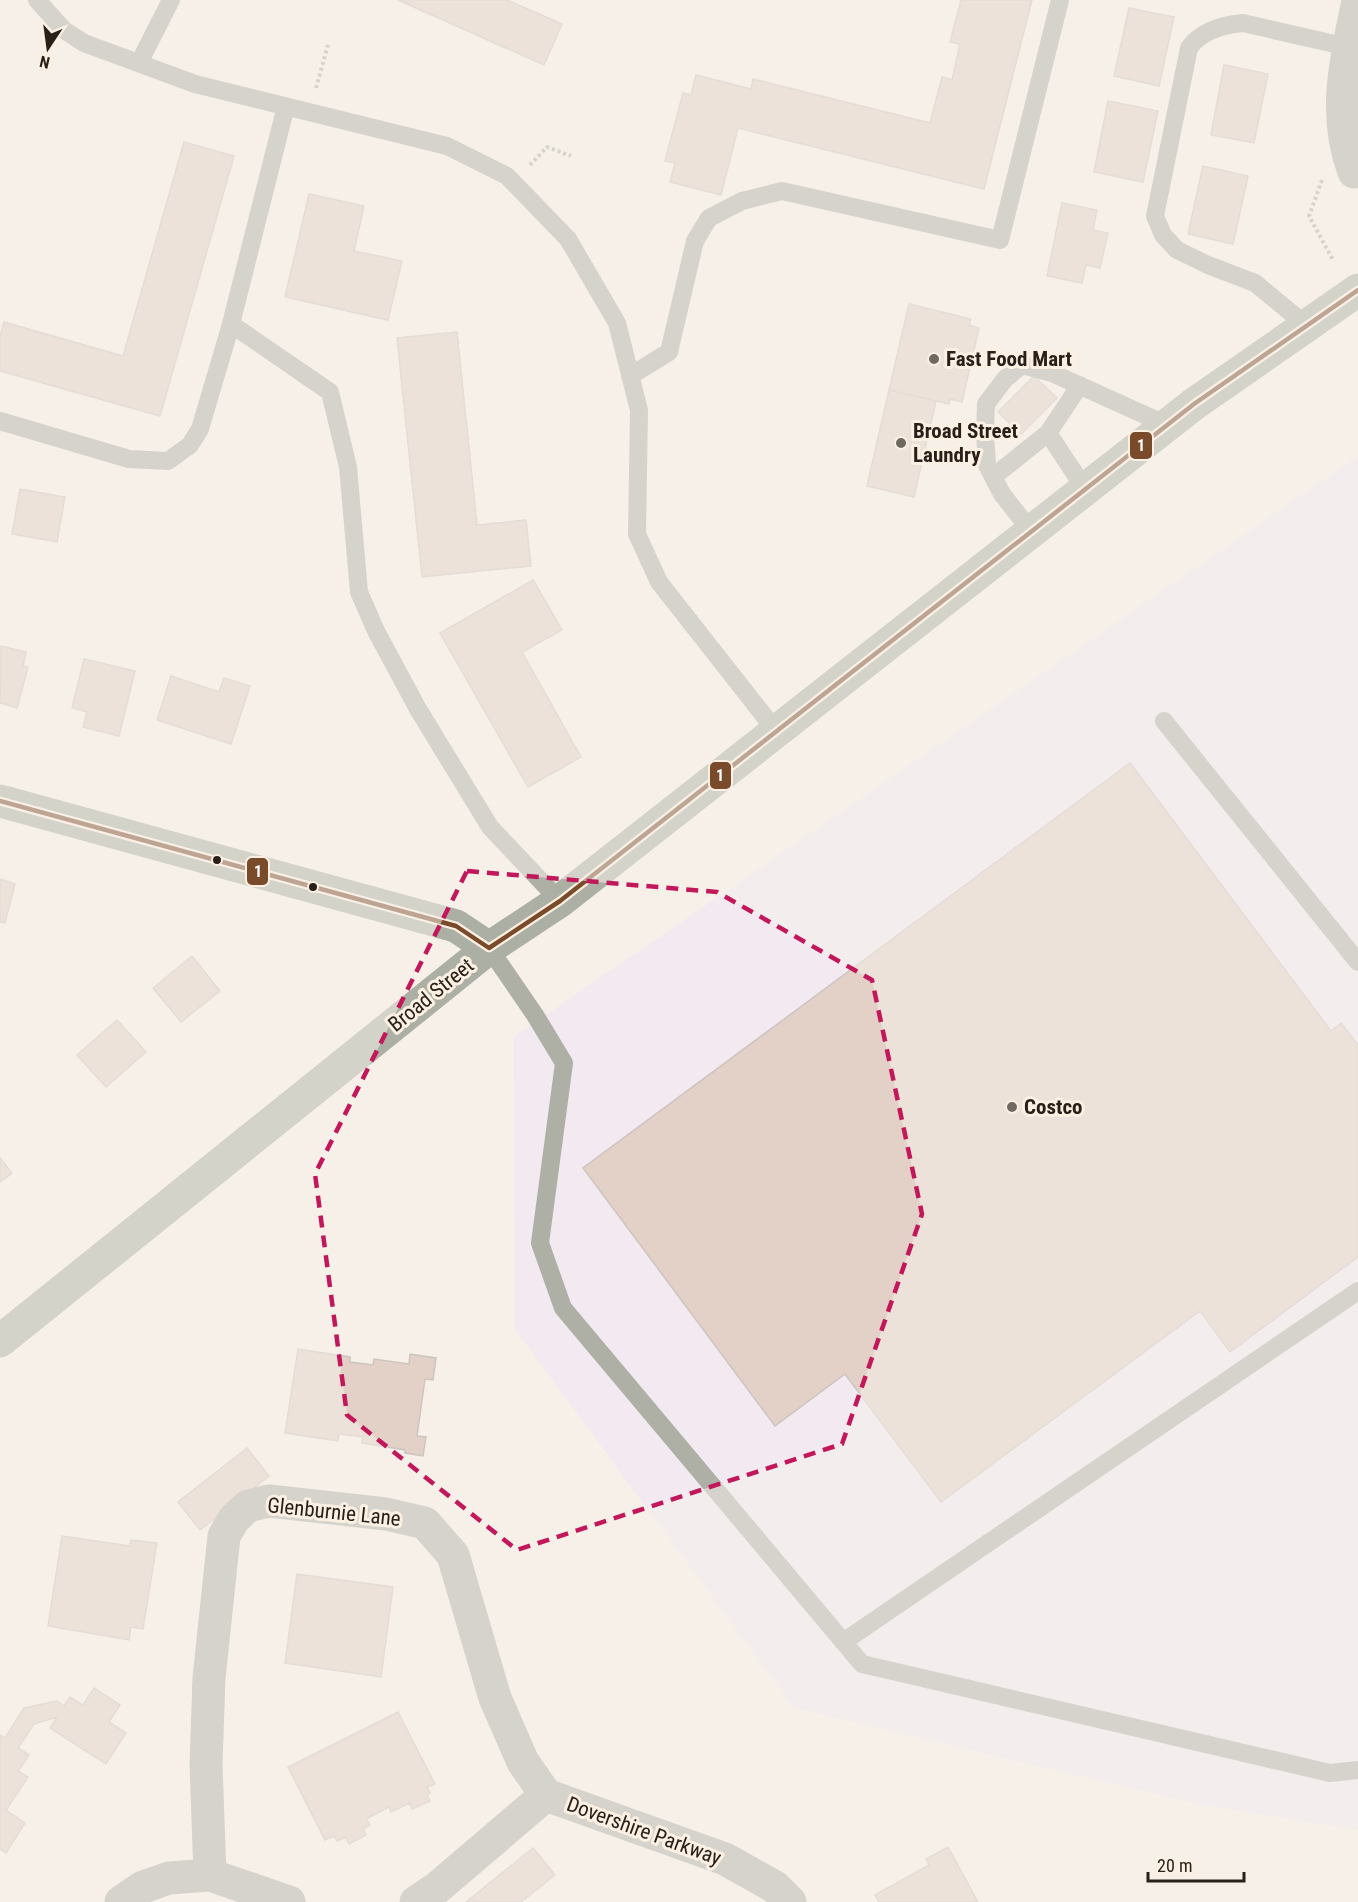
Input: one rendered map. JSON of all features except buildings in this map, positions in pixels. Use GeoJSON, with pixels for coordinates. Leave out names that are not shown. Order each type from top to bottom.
{"type":"FeatureCollection","features":[{"type":"Feature","properties":{"kind":"main road","name":"Broad Street"},"geometry":{"type":"LineString","coordinates":[[0,1341],[489,948],[560,901],[1194,404],[1358,290]]}},
{"type":"Feature","properties":{"kind":"main road"},"geometry":{"type":"LineString","coordinates":[[0,801],[456,926],[489,948]]}},
{"type":"Feature","properties":{"kind":"street"},"geometry":{"type":"LineString","coordinates":[[1351,164],[1343,121],[1342,92],[1344,63],[1358,1]]}},
{"type":"Feature","properties":{"kind":"street","name":"Glenburnie Lane"},"geometry":{"type":"LineString","coordinates":[[210,1875],[206,1764],[209,1678],[224,1536],[234,1519],[248,1506],[269,1501],[386,1514],[425,1523],[453,1555],[495,1698],[523,1762],[546,1795]]}},
{"type":"Feature","properties":{"kind":"street","name":"Dovershire Parkway"},"geometry":{"type":"LineString","coordinates":[[416,1902],[437,1888],[546,1795],[725,1859],[775,1887],[790,1902]]}},
{"type":"Feature","properties":{"kind":"street"},"geometry":{"type":"LineString","coordinates":[[121,1902],[143,1887],[169,1878],[210,1875],[289,1902]]}},
{"type":"Feature","properties":{"kind":"lane"},"geometry":{"type":"LineString","coordinates":[[37,0],[64,30],[84,43],[195,84],[447,146],[507,176],[568,239],[617,323],[639,410],[637,534],[659,582],[776,731]]}},
{"type":"Feature","properties":{"kind":"lane"},"geometry":{"type":"LineString","coordinates":[[139,63],[171,0]]}},
{"type":"Feature","properties":{"kind":"lane"},"geometry":{"type":"LineString","coordinates":[[630,376],[669,352],[695,241],[709,218],[742,201],[782,191],[1000,240],[1059,0]]}},
{"type":"Feature","properties":{"kind":"lane"},"geometry":{"type":"LineString","coordinates":[[1307,326],[1254,283],[1177,250],[1163,235],[1155,216],[1189,48],[1195,39],[1225,25],[1243,23],[1348,47]]}},
{"type":"Feature","properties":{"kind":"lane"},"geometry":{"type":"LineString","coordinates":[[0,421],[129,459],[168,461],[190,445],[200,429],[231,324],[286,106]]}},
{"type":"Feature","properties":{"kind":"lane"},"geometry":{"type":"LineString","coordinates":[[231,324],[330,392],[348,467],[359,592],[376,631],[418,709],[490,827],[560,901]]}},
{"type":"Feature","properties":{"kind":"lane"},"geometry":{"type":"LineString","coordinates":[[1031,531],[1002,494],[987,465],[985,433],[986,404],[1005,380],[1022,365],[1052,373],[1167,425]]}},
{"type":"Feature","properties":{"kind":"lane"},"geometry":{"type":"LineString","coordinates":[[993,477],[1048,433],[1080,385]]}},
{"type":"Feature","properties":{"kind":"lane"},"geometry":{"type":"LineString","coordinates":[[1048,433],[1085,489]]}},
{"type":"Feature","properties":{"kind":"lane"},"geometry":{"type":"LineString","coordinates":[[1164,721],[1358,962]]}},
{"type":"Feature","properties":{"kind":"lane"},"geometry":{"type":"LineString","coordinates":[[489,948],[535,1015],[564,1063],[540,1243],[562,1308],[862,1664],[1330,1773],[1358,1770]]}},
{"type":"Feature","properties":{"kind":"lane"},"geometry":{"type":"LineString","coordinates":[[843,1642],[1358,1291]]}},
{"type":"Feature","properties":{"kind":"path"},"geometry":{"type":"LineString","coordinates":[[314,94],[328,45]]}},
{"type":"Feature","properties":{"kind":"path"},"geometry":{"type":"LineString","coordinates":[[526,169],[547,147],[571,156]]}},
{"type":"Feature","properties":{"kind":"path"},"geometry":{"type":"LineString","coordinates":[[1333,260],[1309,216],[1321,180],[1351,164]]}},
{"type":"Feature","properties":{"kind":"highlighted area"},"geometry":{"type":"Polygon","coordinates":[[[467,871],[717,892],[872,980],[922,1214],[842,1444],[517,1550],[347,1415],[315,1174],[467,871]]]}},
{"type":"Feature","properties":{"kind":"shaded area"},"geometry":{"type":"Polygon","coordinates":[[[1358,456],[1358,1830],[1201,1805],[794,1708],[515,1329],[514,1037],[1358,456]]]}},
{"type":"Feature","properties":{"kind":"transit line","name":"1"},"geometry":{"type":"LineString","coordinates":[[0,801],[456,926],[489,948],[560,901],[1194,404],[1358,290]]}},
{"type":"Feature","properties":{"kind":"place","name":"Fast Food Mart"},"geometry":{"type":"Point","coordinates":[934,359]}},
{"type":"Feature","properties":{"kind":"place","name":"Broad Street Laundry"},"geometry":{"type":"Point","coordinates":[901,443]}},
{"type":"Feature","properties":{"kind":"place","name":"Costco"},"geometry":{"type":"Point","coordinates":[1012,1107]}}]}
